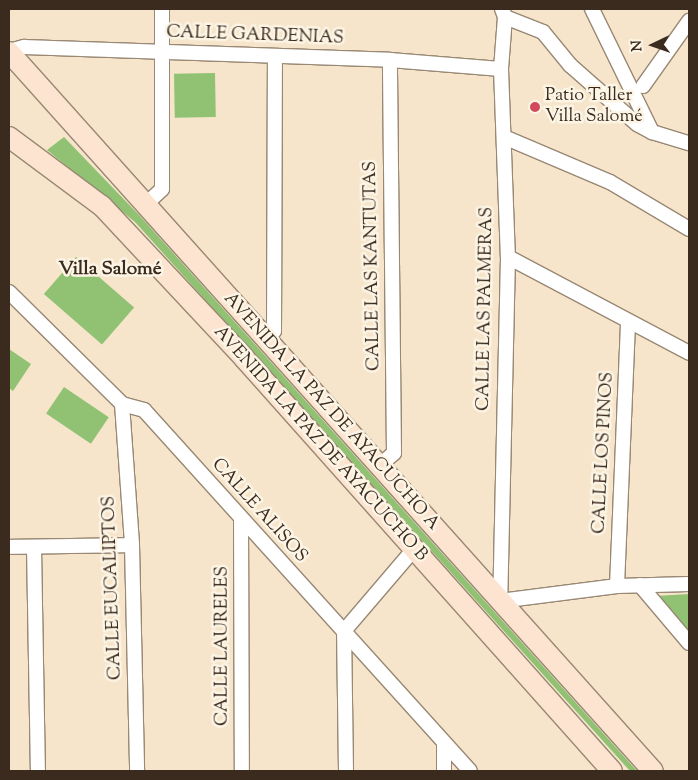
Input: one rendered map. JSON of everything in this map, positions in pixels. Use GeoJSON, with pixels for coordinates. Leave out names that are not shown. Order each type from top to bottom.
{"type":"FeatureCollection","features":[{"type":"Feature","properties":{"kind":"main road","name":"AVENIDA LA PAZ DE AYACUCHO A"},"geometry":{"type":"LineString","coordinates":[[9,52],[653,771]]}},
{"type":"Feature","properties":{"kind":"main road","name":"AVENIDA LA PAZ DE AYACUCHO B"},"geometry":{"type":"LineString","coordinates":[[9,137],[102,206],[415,548],[612,771]]}},
{"type":"Feature","properties":{"kind":"street"},"geometry":{"type":"LineString","coordinates":[[145,205],[162,189],[162,9]]}},
{"type":"Feature","properties":{"kind":"street"},"geometry":{"type":"LineString","coordinates":[[592,9],[652,132]]}},
{"type":"Feature","properties":{"kind":"street"},"geometry":{"type":"LineString","coordinates":[[687,9],[689,13]]}},
{"type":"Feature","properties":{"kind":"street"},"geometry":{"type":"LineString","coordinates":[[504,13],[543,32],[570,65],[637,124],[652,132],[689,143]]}},
{"type":"Feature","properties":{"kind":"street","name":"CALLE LAS PALMERAS"},"geometry":{"type":"LineString","coordinates":[[500,601],[508,257],[501,69],[504,13]]}},
{"type":"Feature","properties":{"kind":"street"},"geometry":{"type":"LineString","coordinates":[[643,86],[688,28]]}},
{"type":"Feature","properties":{"kind":"street","name":"CALLE GARDENIAS"},"geometry":{"type":"LineString","coordinates":[[9,52],[24,47],[390,60],[501,69]]}},
{"type":"Feature","properties":{"kind":"street"},"geometry":{"type":"LineString","coordinates":[[265,339],[274,331],[275,56]]}},
{"type":"Feature","properties":{"kind":"street","name":"CALLE LAS KANTUTAS"},"geometry":{"type":"LineString","coordinates":[[379,466],[394,453],[390,60]]}},
{"type":"Feature","properties":{"kind":"street"},"geometry":{"type":"LineString","coordinates":[[504,137],[610,182],[689,228]]}},
{"type":"Feature","properties":{"kind":"street"},"geometry":{"type":"LineString","coordinates":[[508,257],[628,323],[689,353]]}},
{"type":"Feature","properties":{"kind":"street","name":"CALLE ALISOS"},"geometry":{"type":"LineString","coordinates":[[9,292],[122,404],[144,410],[241,521],[344,631],[470,771]]}},
{"type":"Feature","properties":{"kind":"street","name":"CALLE LOS PINOS"},"geometry":{"type":"LineString","coordinates":[[617,586],[628,323]]}},
{"type":"Feature","properties":{"kind":"street","name":"CALLE EUCALIPTOS"},"geometry":{"type":"LineString","coordinates":[[122,404],[132,544],[137,771]]}},
{"type":"Feature","properties":{"kind":"street","name":"CALLE LAURELES"},"geometry":{"type":"LineString","coordinates":[[241,521],[242,771]]}},
{"type":"Feature","properties":{"kind":"street"},"geometry":{"type":"LineString","coordinates":[[9,547],[132,544]]}},
{"type":"Feature","properties":{"kind":"street"},"geometry":{"type":"LineString","coordinates":[[34,547],[38,771]]}},
{"type":"Feature","properties":{"kind":"street"},"geometry":{"type":"LineString","coordinates":[[346,771],[344,631],[415,548]]}},
{"type":"Feature","properties":{"kind":"street"},"geometry":{"type":"LineString","coordinates":[[500,601],[617,586],[689,584]]}},
{"type":"Feature","properties":{"kind":"street"},"geometry":{"type":"LineString","coordinates":[[640,585],[689,642]]}},
{"type":"Feature","properties":{"kind":"street"},"geometry":{"type":"LineString","coordinates":[[444,744],[444,771]]}},
{"type":"Feature","properties":{"kind":"green space"},"geometry":{"type":"Polygon","coordinates":[[[215,73],[216,117],[175,118],[174,74],[215,73]]]}},
{"type":"Feature","properties":{"kind":"green space"},"geometry":{"type":"Polygon","coordinates":[[[64,137],[140,216],[637,771],[630,771],[135,222],[47,150],[64,137]]]}},
{"type":"Feature","properties":{"kind":"green space"},"geometry":{"type":"Polygon","coordinates":[[[76,257],[134,308],[102,344],[44,294],[76,257]]]}},
{"type":"Feature","properties":{"kind":"green space"},"geometry":{"type":"Polygon","coordinates":[[[9,349],[31,364],[13,391],[9,388],[9,349]]]}},
{"type":"Feature","properties":{"kind":"green space"},"geometry":{"type":"Polygon","coordinates":[[[64,387],[109,417],[91,444],[46,414],[64,387]]]}},
{"type":"Feature","properties":{"kind":"green space"},"geometry":{"type":"Polygon","coordinates":[[[689,594],[689,632],[655,596],[689,594]]]}},
{"type":"Feature","properties":{"kind":"place","name":"Patio Taller Villa Salomé"},"geometry":{"type":"Point","coordinates":[535,107]}},
{"type":"Feature","properties":{"kind":"district","name":"Villa Salomé"},"geometry":{"type":"Point","coordinates":[110,270]}}]}
